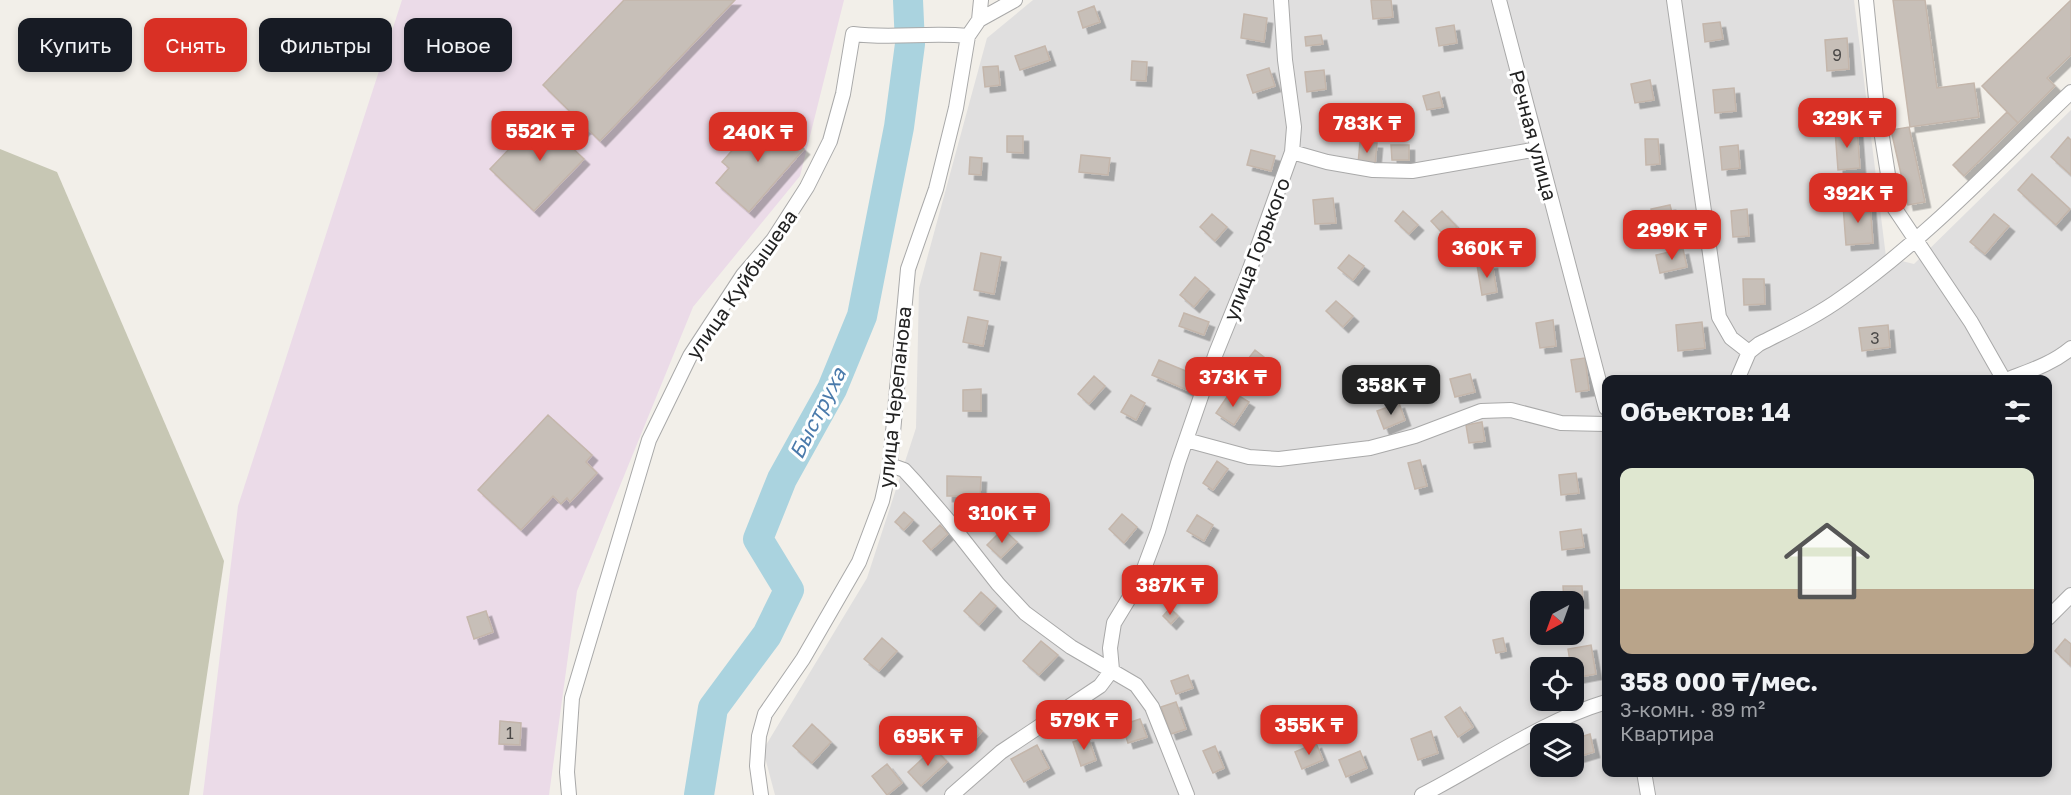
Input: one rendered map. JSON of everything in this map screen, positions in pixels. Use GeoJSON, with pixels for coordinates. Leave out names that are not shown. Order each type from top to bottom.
{"type":"FeatureCollection","features":[{"type":"Feature","properties":{"kind":"street"},"geometry":{"type":"LineString","coordinates":[[979,20],[981,0]]}},
{"type":"Feature","properties":{"kind":"street","name":"улица Черепанова"},"geometry":{"type":"LineString","coordinates":[[760,795],[757,766],[759,736],[765,714],[803,659],[859,562],[882,501],[890,465],[908,269],[936,189],[956,108],[968,36],[979,20],[1015,0]]}},
{"type":"Feature","properties":{"kind":"street","name":"улица Горького"},"geometry":{"type":"LineString","coordinates":[[1112,670],[1110,648],[1114,623],[1139,582],[1158,531],[1216,352],[1259,245],[1292,152],[1294,127],[1285,60],[1281,0]]}},
{"type":"Feature","properties":{"kind":"street","name":"Речная улица"},"geometry":{"type":"LineString","coordinates":[[1498,0],[1602,393]]}},
{"type":"Feature","properties":{"kind":"street"},"geometry":{"type":"LineString","coordinates":[[1674,0],[1719,317],[1731,338],[1749,352]]}},
{"type":"Feature","properties":{"kind":"street"},"geometry":{"type":"LineString","coordinates":[[1866,0],[1876,99],[1893,206],[1971,322],[2002,375]]}},
{"type":"Feature","properties":{"kind":"street","name":"улица Куйбышева"},"geometry":{"type":"LineString","coordinates":[[569,795],[567,771],[572,699],[649,440],[690,356],[743,275],[773,240],[807,187],[830,141],[843,94],[853,34],[871,36],[945,33],[968,36]]}},
{"type":"Feature","properties":{"kind":"street"},"geometry":{"type":"LineString","coordinates":[[1739,375],[1749,352],[1759,344],[1841,299],[1916,240],[2071,92]]}},
{"type":"Feature","properties":{"kind":"street"},"geometry":{"type":"LineString","coordinates":[[1292,152],[1327,162],[1373,170],[1412,171],[1538,149]]}},
{"type":"Feature","properties":{"kind":"street"},"geometry":{"type":"LineString","coordinates":[[2018,375],[2061,357],[2071,348]]}},
{"type":"Feature","properties":{"kind":"street"},"geometry":{"type":"LineString","coordinates":[[1186,440],[1250,457],[1279,459],[1370,448],[1415,436],[1481,411],[1511,410],[1562,423],[1602,424]]}},
{"type":"Feature","properties":{"kind":"street"},"geometry":{"type":"LineString","coordinates":[[890,465],[904,470],[910,476],[998,584],[1025,613],[1071,647],[1136,686],[1152,706],[1187,795]]}},
{"type":"Feature","properties":{"kind":"street"},"geometry":{"type":"LineString","coordinates":[[2052,614],[2071,595]]}},
{"type":"Feature","properties":{"kind":"street"},"geometry":{"type":"LineString","coordinates":[[952,795],[1001,752],[1100,686],[1112,670]]}},
{"type":"Feature","properties":{"kind":"street"},"geometry":{"type":"LineString","coordinates":[[1422,795],[1499,751],[1589,707],[1602,703]]}},
{"type":"Feature","properties":{"kind":"street"},"geometry":{"type":"LineString","coordinates":[[1645,777],[1648,795]]}},
{"type":"Feature","properties":{"kind":"shaded area"},"geometry":{"type":"Polygon","coordinates":[[[402,0],[844,0],[800,176],[693,307],[577,591],[549,795],[203,795],[238,506],[379,72],[392,72],[392,31],[402,0]]]}},
{"type":"Feature","properties":{"kind":"shaded area"},"geometry":{"type":"Polygon","coordinates":[[[1033,0],[1854,0],[1886,257],[1914,264],[2071,110],[2071,795],[775,795],[763,750],[867,578],[916,428],[919,288],[987,38],[1033,0]]]}},
{"type":"Feature","properties":{"kind":"shaded area"},"geometry":{"type":"Polygon","coordinates":[[[0,149],[57,172],[224,561],[189,795],[0,795],[0,149]]]}},
{"type":"Feature","properties":{"kind":"building"},"geometry":{"type":"Polygon","coordinates":[[[624,0],[735,0],[600,141],[543,85],[624,0]]]}},
{"type":"Feature","properties":{"kind":"building"},"geometry":{"type":"Polygon","coordinates":[[[1371,0],[1391,0],[1393,17],[1373,19],[1371,0]]]}},
{"type":"Feature","properties":{"kind":"building"},"geometry":{"type":"Polygon","coordinates":[[[1893,0],[1925,0],[1937,88],[1974,83],[1979,117],[1910,127],[1893,0]]]}},
{"type":"Feature","properties":{"kind":"building"},"geometry":{"type":"Polygon","coordinates":[[[2071,0],[2071,55],[2047,78],[2055,86],[2018,123],[1982,86],[2071,0]]]}},
{"type":"Feature","properties":{"kind":"building"},"geometry":{"type":"Polygon","coordinates":[[[1094,6],[1100,22],[1083,28],[1078,12],[1094,6]]]}},
{"type":"Feature","properties":{"kind":"building"},"geometry":{"type":"Polygon","coordinates":[[[1244,14],[1267,18],[1264,42],[1241,38],[1244,14]]]}},
{"type":"Feature","properties":{"kind":"building"},"geometry":{"type":"Polygon","coordinates":[[[1720,22],[1723,39],[1705,42],[1703,24],[1720,22]]]}},
{"type":"Feature","properties":{"kind":"building"},"geometry":{"type":"Polygon","coordinates":[[[1454,25],[1457,43],[1439,46],[1436,28],[1454,25]]]}},
{"type":"Feature","properties":{"kind":"building"},"geometry":{"type":"Polygon","coordinates":[[[1321,35],[1323,44],[1306,46],[1305,37],[1321,35]]]}},
{"type":"Feature","properties":{"kind":"building"},"geometry":{"type":"Polygon","coordinates":[[[1847,38],[1849,69],[1827,71],[1825,40],[1847,38]]]}},
{"type":"Feature","properties":{"kind":"building"},"geometry":{"type":"Polygon","coordinates":[[[1045,46],[1050,60],[1020,70],[1015,56],[1045,46]]]}},
{"type":"Feature","properties":{"kind":"building"},"geometry":{"type":"Polygon","coordinates":[[[1132,61],[1147,62],[1146,81],[1131,80],[1132,61]]]}},
{"type":"Feature","properties":{"kind":"building"},"geometry":{"type":"Polygon","coordinates":[[[998,66],[1000,85],[985,87],[983,67],[998,66]]]}},
{"type":"Feature","properties":{"kind":"building"},"geometry":{"type":"Polygon","coordinates":[[[1269,68],[1275,86],[1253,93],[1247,75],[1269,68]]]}},
{"type":"Feature","properties":{"kind":"building"},"geometry":{"type":"Polygon","coordinates":[[[1324,70],[1326,89],[1307,92],[1305,72],[1324,70]]]}},
{"type":"Feature","properties":{"kind":"building"},"geometry":{"type":"Polygon","coordinates":[[[1650,80],[1654,100],[1635,103],[1631,84],[1650,80]]]}},
{"type":"Feature","properties":{"kind":"building"},"geometry":{"type":"Polygon","coordinates":[[[1734,88],[1736,111],[1715,113],[1713,90],[1734,88]]]}},
{"type":"Feature","properties":{"kind":"building"},"geometry":{"type":"Polygon","coordinates":[[[1439,92],[1443,107],[1427,110],[1423,96],[1439,92]]]}},
{"type":"Feature","properties":{"kind":"building"},"geometry":{"type":"Polygon","coordinates":[[[2007,112],[2018,123],[1964,176],[1953,165],[2007,112]]]}},
{"type":"Feature","properties":{"kind":"building"},"geometry":{"type":"Polygon","coordinates":[[[764,114],[804,149],[749,212],[716,183],[729,168],[722,162],[764,114]]]}},
{"type":"Feature","properties":{"kind":"building"},"geometry":{"type":"Polygon","coordinates":[[[540,117],[558,135],[575,117],[586,127],[569,145],[584,159],[534,211],[490,169],[540,117]]]}},
{"type":"Feature","properties":{"kind":"building"},"geometry":{"type":"Polygon","coordinates":[[[1909,127],[1925,202],[1908,205],[1891,130],[1909,127]]]}},
{"type":"Feature","properties":{"kind":"building"},"geometry":{"type":"Polygon","coordinates":[[[1857,128],[1860,168],[1838,170],[1835,130],[1857,128]]]}},
{"type":"Feature","properties":{"kind":"building"},"geometry":{"type":"Polygon","coordinates":[[[1007,136],[1023,136],[1023,153],[1007,152],[1007,136]]]}},
{"type":"Feature","properties":{"kind":"building"},"geometry":{"type":"Polygon","coordinates":[[[2068,137],[2071,140],[2071,175],[2051,157],[2068,137]]]}},
{"type":"Feature","properties":{"kind":"building"},"geometry":{"type":"Polygon","coordinates":[[[1645,139],[1658,139],[1660,164],[1646,165],[1645,139]]]}},
{"type":"Feature","properties":{"kind":"building"},"geometry":{"type":"Polygon","coordinates":[[[1360,142],[1377,143],[1375,165],[1358,164],[1360,142]]]}},
{"type":"Feature","properties":{"kind":"building"},"geometry":{"type":"Polygon","coordinates":[[[1391,145],[1409,145],[1409,160],[1392,160],[1391,145]]]}},
{"type":"Feature","properties":{"kind":"building"},"geometry":{"type":"Polygon","coordinates":[[[1738,145],[1740,168],[1722,170],[1720,147],[1738,145]]]}},
{"type":"Feature","properties":{"kind":"building"},"geometry":{"type":"Polygon","coordinates":[[[1251,150],[1275,156],[1271,171],[1247,165],[1251,150]]]}},
{"type":"Feature","properties":{"kind":"building"},"geometry":{"type":"Polygon","coordinates":[[[1081,155],[1110,158],[1108,175],[1079,172],[1081,155]]]}},
{"type":"Feature","properties":{"kind":"building"},"geometry":{"type":"Polygon","coordinates":[[[970,157],[982,158],[981,175],[969,174],[970,157]]]}},
{"type":"Feature","properties":{"kind":"building"},"geometry":{"type":"Polygon","coordinates":[[[2032,174],[2070,209],[2056,225],[2018,190],[2032,174]]]}},
{"type":"Feature","properties":{"kind":"building"},"geometry":{"type":"Polygon","coordinates":[[[1333,198],[1336,223],[1315,224],[1313,200],[1333,198]]]}},
{"type":"Feature","properties":{"kind":"building"},"geometry":{"type":"Polygon","coordinates":[[[1870,203],[1873,243],[1846,245],[1843,205],[1870,203]]]}},
{"type":"Feature","properties":{"kind":"building"},"geometry":{"type":"Polygon","coordinates":[[[1670,205],[1675,224],[1655,228],[1651,209],[1670,205]]]}},
{"type":"Feature","properties":{"kind":"building"},"geometry":{"type":"Polygon","coordinates":[[[1747,209],[1749,236],[1733,237],[1731,211],[1747,209]]]}},
{"type":"Feature","properties":{"kind":"building"},"geometry":{"type":"Polygon","coordinates":[[[1403,211],[1418,225],[1409,234],[1395,221],[1403,211]]]}},
{"type":"Feature","properties":{"kind":"building"},"geometry":{"type":"Polygon","coordinates":[[[1442,211],[1457,227],[1446,237],[1431,221],[1442,211]]]}},
{"type":"Feature","properties":{"kind":"building"},"geometry":{"type":"Polygon","coordinates":[[[1212,214],[1227,227],[1215,241],[1200,227],[1212,214]]]}},
{"type":"Feature","properties":{"kind":"building"},"geometry":{"type":"Polygon","coordinates":[[[1994,214],[2009,226],[1985,254],[1970,242],[1994,214]]]}},
{"type":"Feature","properties":{"kind":"building"},"geometry":{"type":"Polygon","coordinates":[[[1683,249],[1687,267],[1660,273],[1656,255],[1683,249]]]}},
{"type":"Feature","properties":{"kind":"building"},"geometry":{"type":"Polygon","coordinates":[[[981,253],[1001,257],[994,294],[974,290],[981,253]]]}},
{"type":"Feature","properties":{"kind":"building"},"geometry":{"type":"Polygon","coordinates":[[[1349,255],[1364,266],[1353,280],[1338,268],[1349,255]]]}},
{"type":"Feature","properties":{"kind":"building"},"geometry":{"type":"Polygon","coordinates":[[[1492,263],[1497,292],[1482,295],[1477,265],[1492,263]]]}},
{"type":"Feature","properties":{"kind":"building"},"geometry":{"type":"Polygon","coordinates":[[[1195,277],[1209,289],[1194,307],[1180,295],[1195,277]]]}},
{"type":"Feature","properties":{"kind":"building"},"geometry":{"type":"Polygon","coordinates":[[[1743,279],[1764,279],[1765,304],[1744,305],[1743,279]]]}},
{"type":"Feature","properties":{"kind":"building"},"geometry":{"type":"Polygon","coordinates":[[[1336,301],[1353,316],[1343,327],[1326,311],[1336,301]]]}},
{"type":"Feature","properties":{"kind":"building"},"geometry":{"type":"Polygon","coordinates":[[[1184,313],[1209,322],[1204,335],[1179,326],[1184,313]]]}},
{"type":"Feature","properties":{"kind":"building"},"geometry":{"type":"Polygon","coordinates":[[[968,317],[988,321],[983,346],[963,342],[968,317]]]}},
{"type":"Feature","properties":{"kind":"building"},"geometry":{"type":"Polygon","coordinates":[[[1553,320],[1556,346],[1540,348],[1536,323],[1553,320]]]}},
{"type":"Feature","properties":{"kind":"building"},"geometry":{"type":"Polygon","coordinates":[[[1702,322],[1705,348],[1678,351],[1676,325],[1702,322]]]}},
{"type":"Feature","properties":{"kind":"building"},"geometry":{"type":"Polygon","coordinates":[[[1888,325],[1890,347],[1862,351],[1859,328],[1888,325]]]}},
{"type":"Feature","properties":{"kind":"building"},"geometry":{"type":"Polygon","coordinates":[[[1255,350],[1273,364],[1259,381],[1242,367],[1255,350]]]}},
{"type":"Feature","properties":{"kind":"building"},"geometry":{"type":"Polygon","coordinates":[[[1585,358],[1589,390],[1576,392],[1571,360],[1585,358]]]}},
{"type":"Feature","properties":{"kind":"building"},"geometry":{"type":"Polygon","coordinates":[[[1159,360],[1193,374],[1187,390],[1152,375],[1159,360]]]}},
{"type":"Feature","properties":{"kind":"building"},"geometry":{"type":"Polygon","coordinates":[[[1470,374],[1475,392],[1455,397],[1450,379],[1470,374]]]}},
{"type":"Feature","properties":{"kind":"building"},"geometry":{"type":"Polygon","coordinates":[[[1094,376],[1105,386],[1089,404],[1078,394],[1094,376]]]}},
{"type":"Feature","properties":{"kind":"building"},"geometry":{"type":"Polygon","coordinates":[[[981,389],[981,411],[963,411],[963,390],[981,389]]]}},
{"type":"Feature","properties":{"kind":"building"},"geometry":{"type":"Polygon","coordinates":[[[1231,391],[1249,402],[1234,425],[1216,413],[1231,391]]]}},
{"type":"Feature","properties":{"kind":"building"},"geometry":{"type":"Polygon","coordinates":[[[1131,395],[1145,403],[1136,420],[1121,412],[1131,395]]]}},
{"type":"Feature","properties":{"kind":"building"},"geometry":{"type":"Polygon","coordinates":[[[1399,403],[1405,420],[1384,429],[1377,411],[1399,403]]]}},
{"type":"Feature","properties":{"kind":"building"},"geometry":{"type":"Polygon","coordinates":[[[548,415],[592,455],[586,462],[597,473],[570,502],[567,498],[561,504],[553,496],[521,530],[478,490],[548,415]]]}},
{"type":"Feature","properties":{"kind":"building"},"geometry":{"type":"Polygon","coordinates":[[[1482,422],[1485,441],[1469,443],[1466,425],[1482,422]]]}},
{"type":"Feature","properties":{"kind":"building"},"geometry":{"type":"Polygon","coordinates":[[[1420,460],[1427,486],[1415,489],[1408,463],[1420,460]]]}},
{"type":"Feature","properties":{"kind":"building"},"geometry":{"type":"Polygon","coordinates":[[[1217,461],[1228,469],[1213,490],[1203,483],[1217,461]]]}},
{"type":"Feature","properties":{"kind":"building"},"geometry":{"type":"Polygon","coordinates":[[[1576,473],[1579,493],[1561,495],[1559,475],[1576,473]]]}},
{"type":"Feature","properties":{"kind":"building"},"geometry":{"type":"Polygon","coordinates":[[[947,476],[981,477],[980,496],[947,496],[947,476]]]}},
{"type":"Feature","properties":{"kind":"building"},"geometry":{"type":"Polygon","coordinates":[[[904,512],[913,520],[904,530],[895,522],[904,512]]]}},
{"type":"Feature","properties":{"kind":"building"},"geometry":{"type":"Polygon","coordinates":[[[1122,514],[1137,527],[1124,543],[1109,529],[1122,514]]]}},
{"type":"Feature","properties":{"kind":"building"},"geometry":{"type":"Polygon","coordinates":[[[1197,515],[1213,525],[1204,541],[1187,531],[1197,515]]]}},
{"type":"Feature","properties":{"kind":"building"},"geometry":{"type":"Polygon","coordinates":[[[940,525],[948,534],[931,550],[923,541],[940,525]]]}},
{"type":"Feature","properties":{"kind":"building"},"geometry":{"type":"Polygon","coordinates":[[[1003,529],[1017,542],[1001,558],[987,545],[1003,529]]]}},
{"type":"Feature","properties":{"kind":"building"},"geometry":{"type":"Polygon","coordinates":[[[1581,529],[1584,547],[1562,550],[1560,532],[1581,529]]]}},
{"type":"Feature","properties":{"kind":"building"},"geometry":{"type":"Polygon","coordinates":[[[1563,586],[1582,586],[1582,591],[1563,591],[1563,586]]]}},
{"type":"Feature","properties":{"kind":"building"},"geometry":{"type":"Polygon","coordinates":[[[981,592],[996,606],[979,625],[964,611],[981,592]]]}},
{"type":"Feature","properties":{"kind":"building"},"geometry":{"type":"Polygon","coordinates":[[[1170,608],[1178,616],[1171,624],[1163,616],[1170,608]]]}},
{"type":"Feature","properties":{"kind":"building"},"geometry":{"type":"Polygon","coordinates":[[[486,611],[493,632],[474,639],[467,617],[486,611]]]}},
{"type":"Feature","properties":{"kind":"building"},"geometry":{"type":"Polygon","coordinates":[[[882,638],[897,651],[879,671],[864,659],[882,638]]]}},
{"type":"Feature","properties":{"kind":"building"},"geometry":{"type":"Polygon","coordinates":[[[1503,638],[1506,651],[1496,653],[1493,640],[1503,638]]]}},
{"type":"Feature","properties":{"kind":"building"},"geometry":{"type":"Polygon","coordinates":[[[2065,639],[2071,644],[2070,665],[2055,651],[2065,639]]]}},
{"type":"Feature","properties":{"kind":"building"},"geometry":{"type":"Polygon","coordinates":[[[1041,641],[1058,655],[1039,675],[1023,661],[1041,641]]]}},
{"type":"Feature","properties":{"kind":"building"},"geometry":{"type":"Polygon","coordinates":[[[1591,645],[1596,674],[1584,676],[1584,657],[1569,657],[1568,649],[1591,645]]]}},
{"type":"Feature","properties":{"kind":"building"},"geometry":{"type":"Polygon","coordinates":[[[1188,675],[1193,688],[1176,694],[1171,681],[1188,675]]]}},
{"type":"Feature","properties":{"kind":"building"},"geometry":{"type":"Polygon","coordinates":[[[1176,702],[1186,729],[1171,734],[1161,707],[1176,702]]]}},
{"type":"Feature","properties":{"kind":"building"},"geometry":{"type":"Polygon","coordinates":[[[1460,707],[1473,727],[1458,737],[1445,717],[1460,707]]]}},
{"type":"Feature","properties":{"kind":"building"},"geometry":{"type":"Polygon","coordinates":[[[1140,719],[1147,737],[1128,743],[1122,725],[1140,719]]]}},
{"type":"Feature","properties":{"kind":"building"},"geometry":{"type":"Polygon","coordinates":[[[970,720],[982,731],[970,745],[958,734],[970,720]]]}},
{"type":"Feature","properties":{"kind":"building"},"geometry":{"type":"Polygon","coordinates":[[[500,721],[521,723],[520,745],[499,744],[500,721]]]}},
{"type":"Feature","properties":{"kind":"building"},"geometry":{"type":"Polygon","coordinates":[[[812,724],[831,742],[812,763],[793,746],[812,724]]]}},
{"type":"Feature","properties":{"kind":"building"},"geometry":{"type":"Polygon","coordinates":[[[1431,731],[1438,753],[1418,760],[1411,739],[1431,731]]]}},
{"type":"Feature","properties":{"kind":"building"},"geometry":{"type":"Polygon","coordinates":[[[1590,734],[1594,752],[1584,755],[1584,736],[1590,734]]]}},
{"type":"Feature","properties":{"kind":"building"},"geometry":{"type":"Polygon","coordinates":[[[1088,737],[1096,760],[1081,766],[1073,742],[1088,737]]]}},
{"type":"Feature","properties":{"kind":"building"},"geometry":{"type":"Polygon","coordinates":[[[1316,743],[1323,760],[1302,769],[1295,752],[1316,743]]]}},
{"type":"Feature","properties":{"kind":"building"},"geometry":{"type":"Polygon","coordinates":[[[1037,745],[1049,768],[1024,782],[1011,759],[1037,745]]]}},
{"type":"Feature","properties":{"kind":"building"},"geometry":{"type":"Polygon","coordinates":[[[1215,746],[1224,768],[1213,773],[1203,751],[1215,746]]]}},
{"type":"Feature","properties":{"kind":"building"},"geometry":{"type":"Polygon","coordinates":[[[934,748],[947,762],[921,786],[908,772],[934,748]]]}},
{"type":"Feature","properties":{"kind":"building"},"geometry":{"type":"Polygon","coordinates":[[[1360,751],[1367,768],[1346,777],[1339,760],[1360,751]]]}},
{"type":"Feature","properties":{"kind":"building"},"geometry":{"type":"Polygon","coordinates":[[[887,764],[902,783],[887,795],[872,776],[887,764]]]}},
{"type":"Feature","properties":{"kind":"waterway","name":"Быструха"},"geometry":{"type":"LineString","coordinates":[[699,795],[713,708],[767,635],[789,590],[758,539],[782,479],[832,389],[862,316],[899,127],[910,44],[908,0]]}}]}
